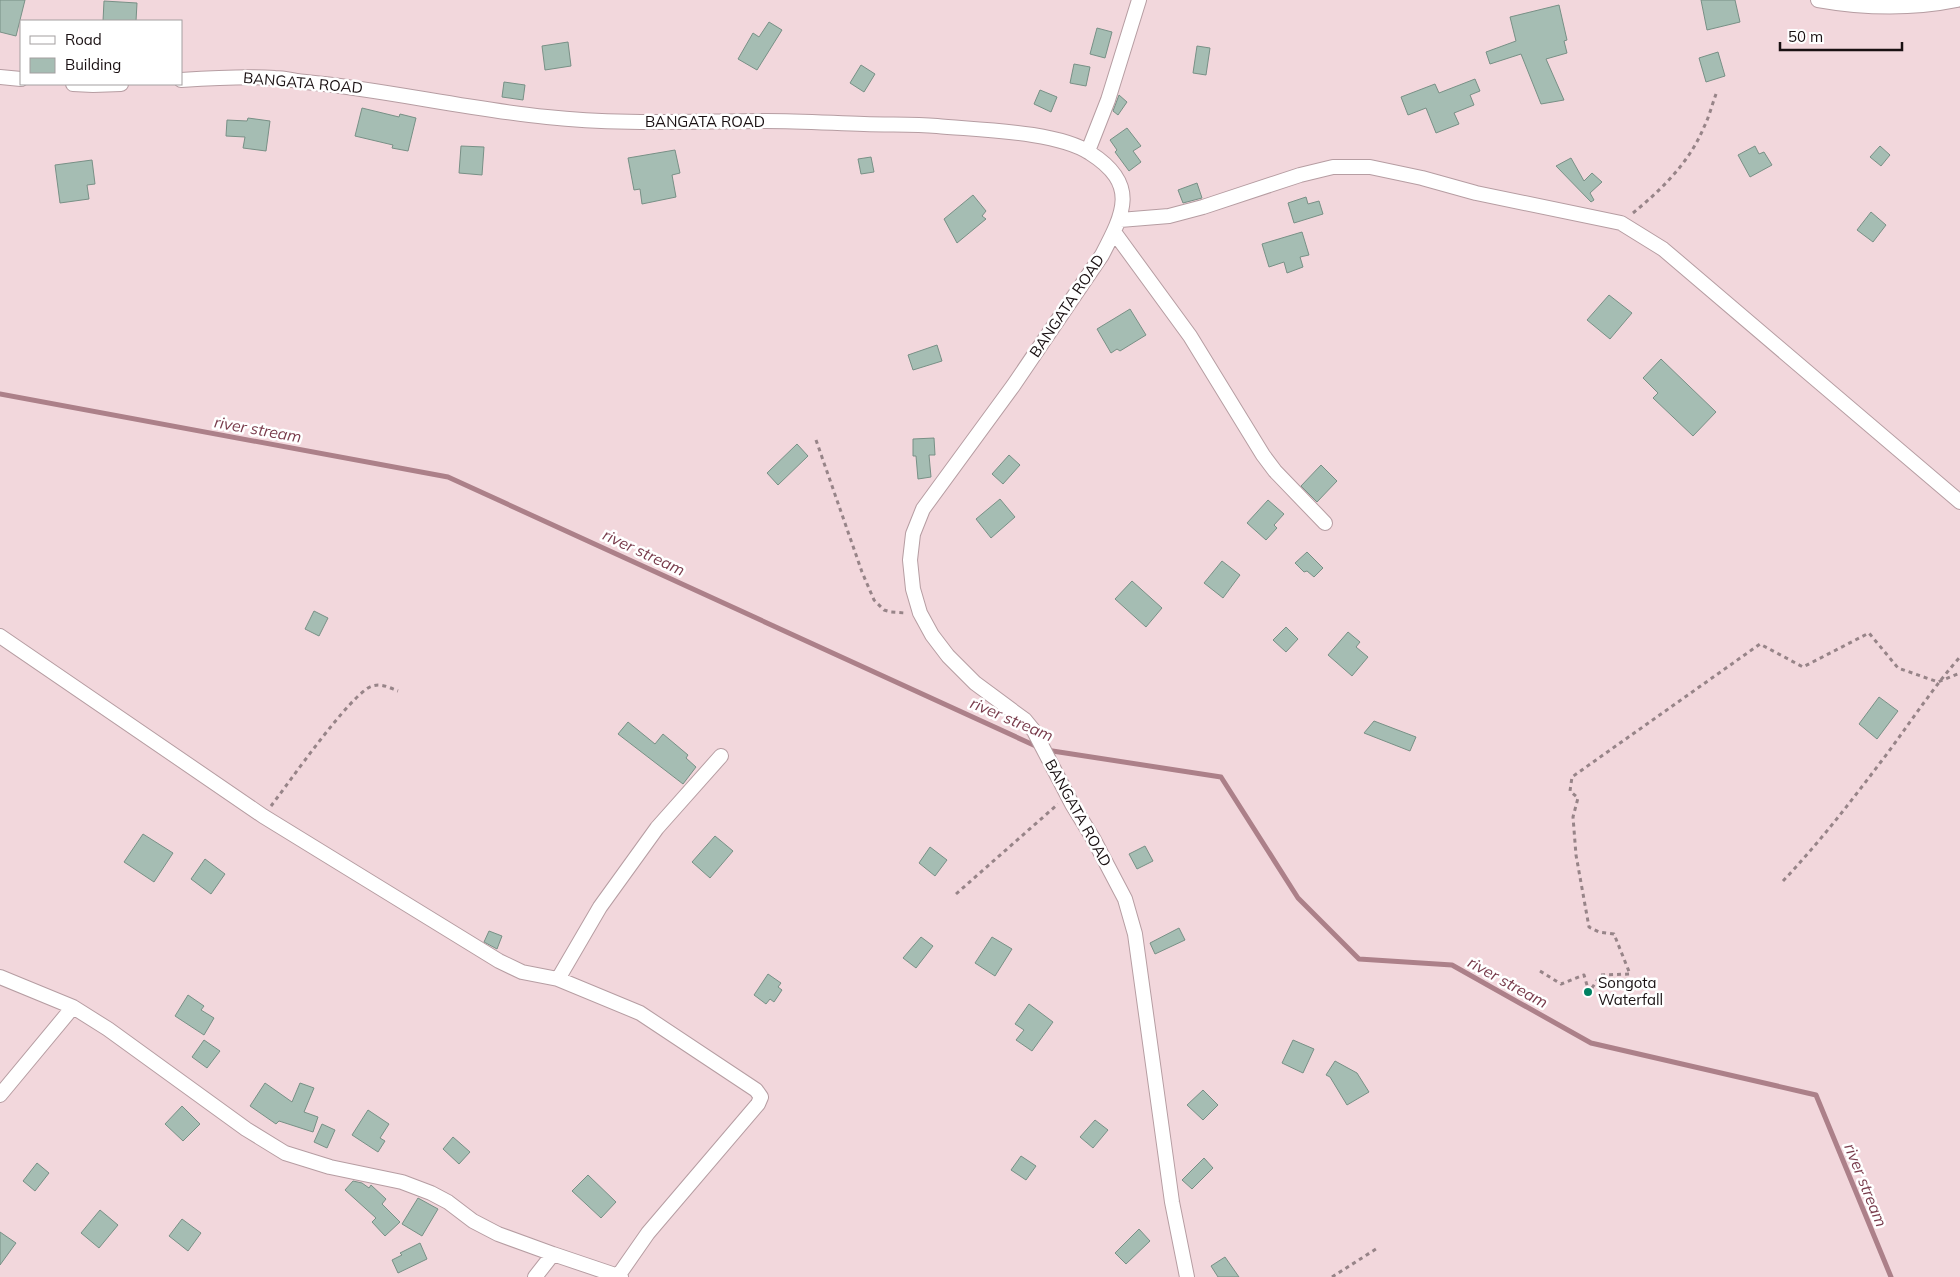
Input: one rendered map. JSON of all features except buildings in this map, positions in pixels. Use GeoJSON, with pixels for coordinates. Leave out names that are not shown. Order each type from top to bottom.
{"type":"FeatureCollection","features":[{"type":"Feature","properties":{"kind":"street"},"geometry":{"type":"LineString","coordinates":[[1088,151],[1108,100],[1140,0]]}},
{"type":"Feature","properties":{"kind":"street"},"geometry":{"type":"LineString","coordinates":[[1818,0],[1845,5],[1903,6],[1958,0]]}},
{"type":"Feature","properties":{"kind":"street"},"geometry":{"type":"LineString","coordinates":[[0,77],[20,79]]}},
{"type":"Feature","properties":{"kind":"street","name":"BANGATA ROAD"},"geometry":{"type":"LineString","coordinates":[[182,80],[226,77],[276,78],[366,89],[548,117],[628,122],[768,121],[920,125],[1029,135],[1065,141],[1088,151],[1108,168],[1117,180],[1122,191],[1124,203],[1117,226],[1102,255],[1019,378],[923,508],[913,534],[910,560],[913,590],[920,613],[932,635],[948,656],[975,683],[1030,725],[1067,796],[1125,899],[1131,916],[1147,1012],[1172,1202],[1187,1277]]}},
{"type":"Feature","properties":{"kind":"street"},"geometry":{"type":"LineString","coordinates":[[83,85],[107,85]]}},
{"type":"Feature","properties":{"kind":"street"},"geometry":{"type":"LineString","coordinates":[[1325,523],[1275,471],[1263,454],[1190,336],[1117,226],[1203,207],[1265,186],[1333,167],[1370,167],[1422,178],[1476,193],[1621,223],[1663,249],[1960,502]]}},
{"type":"Feature","properties":{"kind":"street"},"geometry":{"type":"LineString","coordinates":[[0,636],[263,816],[499,961],[522,972],[558,979],[640,1013],[756,1090],[761,1097],[758,1104],[648,1232],[619,1276],[498,1234],[448,1202],[402,1182],[330,1167],[285,1153],[246,1129],[108,1029],[74,1008],[0,978]]}},
{"type":"Feature","properties":{"kind":"street"},"geometry":{"type":"LineString","coordinates":[[558,979],[600,906],[657,828],[721,756]]}},
{"type":"Feature","properties":{"kind":"street"},"geometry":{"type":"LineString","coordinates":[[0,1095],[74,1008]]}},
{"type":"Feature","properties":{"kind":"street"},"geometry":{"type":"LineString","coordinates":[[535,1277],[553,1254]]}},
{"type":"Feature","properties":{"kind":"path"},"geometry":{"type":"LineString","coordinates":[[1621,223],[1654,196],[1676,173],[1693,149],[1705,127],[1716,94]]}},
{"type":"Feature","properties":{"kind":"path"},"geometry":{"type":"LineString","coordinates":[[816,440],[862,572],[874,600],[884,610],[891,612],[920,613]]}},
{"type":"Feature","properties":{"kind":"path"},"geometry":{"type":"LineString","coordinates":[[1540,972],[1561,984],[1584,975],[1588,992],[1601,976],[1630,974],[1614,934],[1599,932],[1589,927],[1576,855],[1573,817],[1578,798],[1570,791],[1572,777],[1760,644],[1803,667],[1869,633],[1898,668],[1938,682],[1960,673]]}},
{"type":"Feature","properties":{"kind":"path"},"geometry":{"type":"LineString","coordinates":[[1783,881],[1822,837],[1880,763],[1938,682],[1960,657]]}},
{"type":"Feature","properties":{"kind":"path"},"geometry":{"type":"LineString","coordinates":[[263,816],[329,730],[362,691],[382,684],[398,690]]}},
{"type":"Feature","properties":{"kind":"path"},"geometry":{"type":"LineString","coordinates":[[956,894],[1067,796]]}},
{"type":"Feature","properties":{"kind":"path"},"geometry":{"type":"LineString","coordinates":[[1332,1277],[1376,1249]]}},
{"type":"Feature","properties":{"kind":"waterway","name":"river stream"},"geometry":{"type":"LineString","coordinates":[[0,394],[448,477],[1038,747]]}},
{"type":"Feature","properties":{"kind":"waterway","name":"river stream"},"geometry":{"type":"LineString","coordinates":[[1046,750],[1221,777],[1298,898],[1359,959],[1452,965],[1591,1043],[1816,1095],[1891,1277]]}},
{"type":"Feature","properties":{"kind":"place","name":"Songota Waterfall"},"geometry":{"type":"Point","coordinates":[1588,992]}}]}
